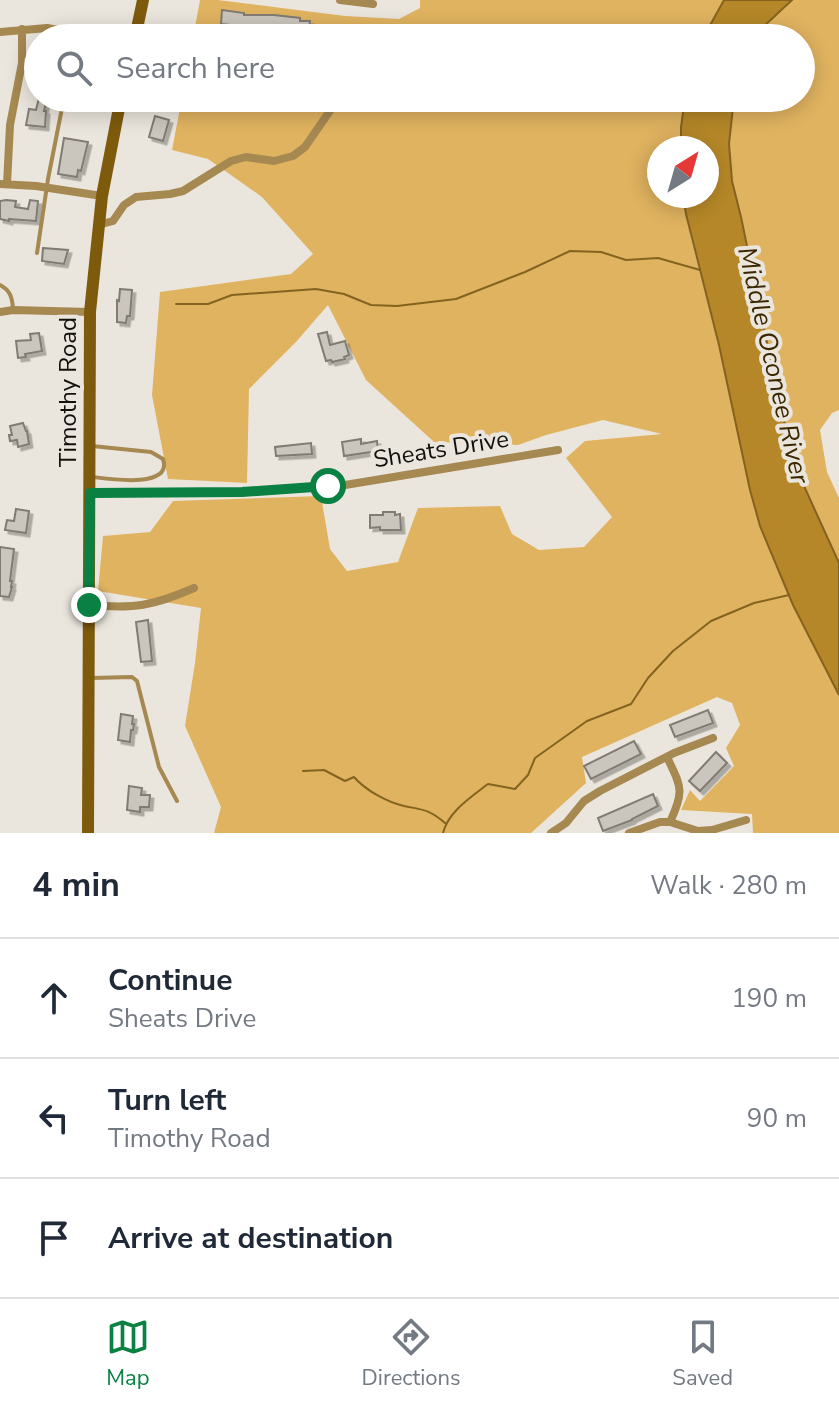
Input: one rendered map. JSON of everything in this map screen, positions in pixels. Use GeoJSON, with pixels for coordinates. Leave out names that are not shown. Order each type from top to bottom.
{"type":"FeatureCollection","features":[{"type":"Feature","properties":{"kind":"main road"},"geometry":{"type":"LineString","coordinates":[[138,24],[143,0]]}},
{"type":"Feature","properties":{"kind":"main road","name":"Timothy Road"},"geometry":{"type":"LineString","coordinates":[[88,833],[90,312],[102,196],[118,112]]}},
{"type":"Feature","properties":{"kind":"street"},"geometry":{"type":"LineString","coordinates":[[341,0],[373,4]]}},
{"type":"Feature","properties":{"kind":"street"},"geometry":{"type":"LineString","coordinates":[[0,32],[22,29],[22,63],[5,125],[3,184],[102,196]]}},
{"type":"Feature","properties":{"kind":"street"},"geometry":{"type":"LineString","coordinates":[[98,225],[113,221],[124,205],[136,197],[183,191],[236,159],[246,157],[274,161],[293,156],[305,147],[329,112]]}},
{"type":"Feature","properties":{"kind":"street"},"geometry":{"type":"LineString","coordinates":[[0,312],[90,312]]}},
{"type":"Feature","properties":{"kind":"street","name":"Sheats Drive"},"geometry":{"type":"LineString","coordinates":[[90,493],[242,492],[339,486],[558,450]]}},
{"type":"Feature","properties":{"kind":"street"},"geometry":{"type":"LineString","coordinates":[[89,605],[139,606],[163,602],[194,588]]}},
{"type":"Feature","properties":{"kind":"street"},"geometry":{"type":"LineString","coordinates":[[551,833],[566,823],[584,801],[667,757],[713,738]]}},
{"type":"Feature","properties":{"kind":"street"},"geometry":{"type":"LineString","coordinates":[[667,757],[681,792],[670,822]]}},
{"type":"Feature","properties":{"kind":"street"},"geometry":{"type":"LineString","coordinates":[[629,833],[660,822],[698,831],[746,820]]}},
{"type":"Feature","properties":{"kind":"lane"},"geometry":{"type":"LineString","coordinates":[[37,253],[61,112]]}},
{"type":"Feature","properties":{"kind":"lane"},"geometry":{"type":"LineString","coordinates":[[0,285],[12,297],[13,310]]}},
{"type":"Feature","properties":{"kind":"lane"},"geometry":{"type":"LineString","coordinates":[[90,446],[151,452],[163,459],[165,465],[163,471],[153,478],[121,480],[90,477]]}},
{"type":"Feature","properties":{"kind":"lane"},"geometry":{"type":"LineString","coordinates":[[88,678],[132,677],[137,681],[159,767],[177,801]]}},
{"type":"Feature","properties":{"kind":"shaded area"},"geometry":{"type":"Polygon","coordinates":[[[200,0],[399,19],[420,8],[420,0],[724,0],[711,24],[196,24],[200,0]]]}},
{"type":"Feature","properties":{"kind":"shaded area"},"geometry":{"type":"Polygon","coordinates":[[[724,0],[792,0],[766,24],[711,24],[724,0]]]}},
{"type":"Feature","properties":{"kind":"shaded area"},"geometry":{"type":"Polygon","coordinates":[[[792,0],[839,0],[839,410],[832,413],[820,430],[827,472],[839,498],[839,563],[804,486],[786,427],[730,169],[732,112],[815,112],[815,24],[766,24],[792,0]]]}},
{"type":"Feature","properties":{"kind":"shaded area"},"geometry":{"type":"Polygon","coordinates":[[[179,112],[685,112],[682,136],[647,136],[647,208],[686,208],[760,526],[793,605],[839,695],[839,833],[753,833],[752,814],[681,810],[690,790],[700,801],[734,766],[726,748],[740,725],[732,703],[717,697],[582,757],[586,783],[531,833],[214,833],[221,807],[185,726],[201,608],[98,591],[103,536],[150,532],[173,501],[321,496],[330,549],[347,571],[398,562],[418,508],[500,506],[512,534],[539,550],[584,547],[612,517],[566,458],[585,441],[662,434],[603,420],[518,445],[434,442],[366,380],[328,305],[249,389],[247,483],[168,479],[152,395],[160,292],[291,274],[313,254],[262,197],[208,159],[172,150],[179,112]]]}},
{"type":"Feature","properties":{"kind":"shaded area"},"geometry":{"type":"Polygon","coordinates":[[[683,112],[732,112],[729,144],[732,181],[780,405],[804,486],[839,563],[839,695],[793,605],[760,526],[686,214],[685,208],[719,208],[719,136],[681,136],[683,112]]]}},
{"type":"Feature","properties":{"kind":"building"},"geometry":{"type":"Polygon","coordinates":[[[222,10],[310,21],[310,24],[221,24],[222,10]]]}},
{"type":"Feature","properties":{"kind":"building"},"geometry":{"type":"Polygon","coordinates":[[[28,112],[46,112],[45,127],[26,125],[28,112]]]}},
{"type":"Feature","properties":{"kind":"building"},"geometry":{"type":"Polygon","coordinates":[[[155,116],[169,120],[163,141],[149,137],[155,116]]]}},
{"type":"Feature","properties":{"kind":"building"},"geometry":{"type":"Polygon","coordinates":[[[64,138],[88,142],[77,177],[58,174],[64,138]]]}},
{"type":"Feature","properties":{"kind":"building"},"geometry":{"type":"Polygon","coordinates":[[[30,200],[38,201],[36,221],[0,219],[0,201],[16,201],[15,207],[28,209],[30,200]]]}},
{"type":"Feature","properties":{"kind":"building"},"geometry":{"type":"Polygon","coordinates":[[[43,248],[68,250],[64,264],[42,261],[43,248]]]}},
{"type":"Feature","properties":{"kind":"building"},"geometry":{"type":"Polygon","coordinates":[[[120,289],[132,290],[130,316],[127,316],[126,323],[117,322],[120,289]]]}},
{"type":"Feature","properties":{"kind":"building"},"geometry":{"type":"Polygon","coordinates":[[[327,332],[330,345],[345,341],[349,355],[345,359],[326,361],[318,334],[327,332]]]}},
{"type":"Feature","properties":{"kind":"building"},"geometry":{"type":"Polygon","coordinates":[[[39,333],[42,351],[18,358],[16,341],[31,340],[30,334],[39,333]]]}},
{"type":"Feature","properties":{"kind":"building"},"geometry":{"type":"Polygon","coordinates":[[[23,423],[29,444],[18,447],[17,440],[10,441],[10,426],[23,423]]]}},
{"type":"Feature","properties":{"kind":"building"},"geometry":{"type":"Polygon","coordinates":[[[361,439],[361,444],[377,441],[378,451],[344,456],[342,442],[361,439]]]}},
{"type":"Feature","properties":{"kind":"building"},"geometry":{"type":"Polygon","coordinates":[[[311,443],[312,454],[276,456],[275,447],[311,443]]]}},
{"type":"Feature","properties":{"kind":"building"},"geometry":{"type":"Polygon","coordinates":[[[16,509],[29,511],[26,533],[5,530],[7,520],[14,521],[16,509]]]}},
{"type":"Feature","properties":{"kind":"building"},"geometry":{"type":"Polygon","coordinates":[[[383,512],[400,514],[401,530],[370,528],[370,515],[383,515],[383,512]]]}},
{"type":"Feature","properties":{"kind":"building"},"geometry":{"type":"Polygon","coordinates":[[[0,547],[14,549],[9,597],[0,596],[0,547]]]}},
{"type":"Feature","properties":{"kind":"building"},"geometry":{"type":"Polygon","coordinates":[[[148,620],[152,661],[141,662],[136,622],[148,620]]]}},
{"type":"Feature","properties":{"kind":"building"},"geometry":{"type":"Polygon","coordinates":[[[708,710],[713,723],[675,737],[670,725],[708,710]]]}},
{"type":"Feature","properties":{"kind":"building"},"geometry":{"type":"Polygon","coordinates":[[[121,714],[133,716],[130,742],[118,740],[121,714]]]}},
{"type":"Feature","properties":{"kind":"building"},"geometry":{"type":"Polygon","coordinates":[[[634,741],[641,754],[591,779],[584,766],[634,741]]]}},
{"type":"Feature","properties":{"kind":"building"},"geometry":{"type":"Polygon","coordinates":[[[716,752],[727,763],[700,791],[689,781],[716,752]]]}},
{"type":"Feature","properties":{"kind":"building"},"geometry":{"type":"Polygon","coordinates":[[[129,786],[142,788],[141,795],[150,795],[149,807],[140,807],[140,812],[127,810],[129,786]]]}},
{"type":"Feature","properties":{"kind":"building"},"geometry":{"type":"Polygon","coordinates":[[[653,794],[658,806],[603,831],[598,818],[653,794]]]}},
{"type":"Feature","properties":{"kind":"waterway"},"geometry":{"type":"LineString","coordinates":[[176,304],[208,304],[232,295],[316,289],[344,294],[371,305],[397,306],[456,299],[570,251],[601,252],[626,260],[658,258],[700,270]]}},
{"type":"Feature","properties":{"kind":"waterway"},"geometry":{"type":"LineString","coordinates":[[443,833],[455,812],[488,784],[515,789],[528,775],[535,758],[587,721],[631,704],[648,678],[673,651],[711,621],[754,603],[789,595]]}},
{"type":"Feature","properties":{"kind":"waterway"},"geometry":{"type":"LineString","coordinates":[[303,771],[324,770],[345,781],[354,777],[384,798],[426,811],[445,823]]}},
{"type":"Feature","properties":{"kind":"route"},"geometry":{"type":"LineString","coordinates":[[89,605],[90,493],[242,492],[328,486]]}},
{"type":"Feature","properties":{"kind":"water label","name":"Middle Oconee River"},"geometry":{"type":"Point","coordinates":[774,365]}}]}
